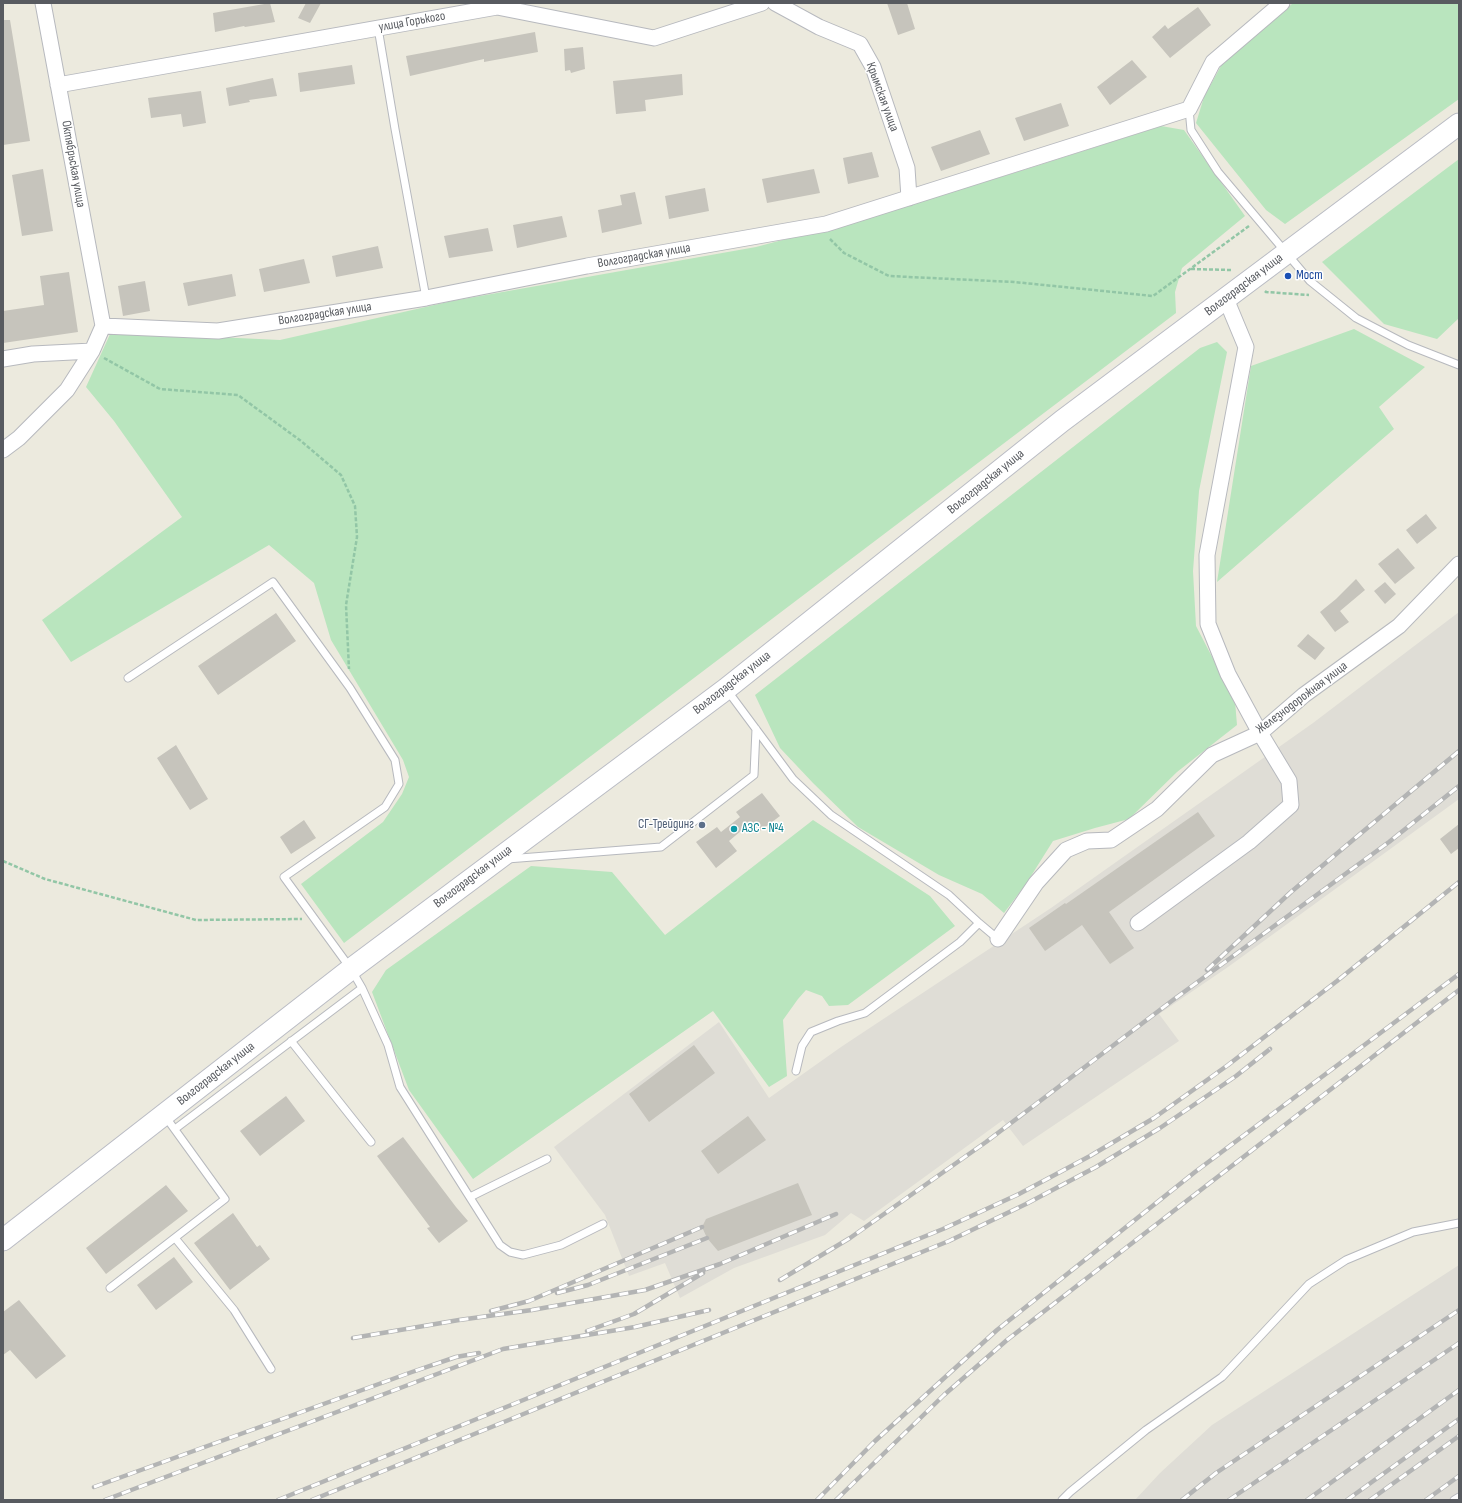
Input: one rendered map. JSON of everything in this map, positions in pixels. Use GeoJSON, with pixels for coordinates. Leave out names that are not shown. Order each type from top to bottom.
{"type":"FeatureCollection","features":[{"type":"Feature","properties":{"kind":"main road","name":"Волгоградская улица"},"geometry":{"type":"LineString","coordinates":[[3,1240],[169,1122],[351,969],[726,689],[1062,421],[1459,124]]}},
{"type":"Feature","properties":{"kind":"street","name":"Октябрьская улица"},"geometry":{"type":"LineString","coordinates":[[43,3],[103,326]]}},
{"type":"Feature","properties":{"kind":"street","name":"улица Горького"},"geometry":{"type":"LineString","coordinates":[[58,85],[497,7],[654,38],[762,3]]}},
{"type":"Feature","properties":{"kind":"street","name":"Крымская улица"},"geometry":{"type":"LineString","coordinates":[[775,3],[818,27],[860,44],[873,67],[907,168],[909,198]]}},
{"type":"Feature","properties":{"kind":"street"},"geometry":{"type":"LineString","coordinates":[[1190,109],[1213,62],[1282,3]]}},
{"type":"Feature","properties":{"kind":"street","name":"Волгоградская улица"},"geometry":{"type":"LineString","coordinates":[[103,326],[218,331],[426,298],[587,266],[817,225],[909,198],[1190,109]]}},
{"type":"Feature","properties":{"kind":"street"},"geometry":{"type":"LineString","coordinates":[[1138,923],[1249,842],[1291,805],[1289,781],[1260,733],[1228,674],[1208,624],[1207,556],[1246,347],[1226,299]]}},
{"type":"Feature","properties":{"kind":"street"},"geometry":{"type":"LineString","coordinates":[[3,450],[19,438],[68,390],[92,351],[103,326]]}},
{"type":"Feature","properties":{"kind":"street"},"geometry":{"type":"LineString","coordinates":[[3,359],[33,354],[92,351]]}},
{"type":"Feature","properties":{"kind":"street","name":"Железнодорожная улица"},"geometry":{"type":"LineString","coordinates":[[998,939],[1036,883],[1066,850],[1087,841],[1111,840],[1157,809],[1212,755],[1260,733],[1304,695],[1399,626],[1459,564]]}},
{"type":"Feature","properties":{"kind":"lane"},"geometry":{"type":"LineString","coordinates":[[378,28],[426,298]]}},
{"type":"Feature","properties":{"kind":"lane"},"geometry":{"type":"LineString","coordinates":[[1190,109],[1191,130],[1218,172],[1310,281],[1356,318],[1408,345],[1459,365]]}},
{"type":"Feature","properties":{"kind":"lane"},"geometry":{"type":"LineString","coordinates":[[128,678],[273,582],[350,688],[395,760],[399,784],[385,807],[284,877],[351,969],[362,988],[388,1045],[400,1087],[500,1244],[510,1252],[523,1255],[561,1246],[603,1224]]}},
{"type":"Feature","properties":{"kind":"lane"},"geometry":{"type":"LineString","coordinates":[[726,689],[793,779],[830,815],[950,895],[998,939]]}},
{"type":"Feature","properties":{"kind":"lane"},"geometry":{"type":"LineString","coordinates":[[495,860],[660,847],[754,775],[756,729]]}},
{"type":"Feature","properties":{"kind":"lane"},"geometry":{"type":"LineString","coordinates":[[796,1071],[802,1046],[811,1032],[838,1021],[865,1013],[960,942],[979,923]]}},
{"type":"Feature","properties":{"kind":"lane"},"geometry":{"type":"LineString","coordinates":[[110,1288],[225,1199],[169,1122],[291,1041],[362,988]]}},
{"type":"Feature","properties":{"kind":"lane"},"geometry":{"type":"LineString","coordinates":[[291,1041],[371,1142]]}},
{"type":"Feature","properties":{"kind":"lane"},"geometry":{"type":"LineString","coordinates":[[470,1197],[547,1159]]}},
{"type":"Feature","properties":{"kind":"lane"},"geometry":{"type":"LineString","coordinates":[[1062,1500],[1146,1430],[1222,1377],[1309,1284],[1346,1260],[1398,1238],[1413,1232],[1459,1223]]}},
{"type":"Feature","properties":{"kind":"lane"},"geometry":{"type":"LineString","coordinates":[[175,1238],[234,1310],[270,1369]]}},
{"type":"Feature","properties":{"kind":"lane"},"geometry":{"type":"LineString","coordinates":[[1454,1500],[1459,1497]]}},
{"type":"Feature","properties":{"kind":"path"},"geometry":{"type":"LineString","coordinates":[[817,225],[844,252],[889,276],[1014,282],[1153,296],[1258,220]]}},
{"type":"Feature","properties":{"kind":"path"},"geometry":{"type":"LineString","coordinates":[[1190,269],[1231,271],[1235,268]]}},
{"type":"Feature","properties":{"kind":"path"},"geometry":{"type":"LineString","coordinates":[[1255,277],[1266,292],[1328,296]]}},
{"type":"Feature","properties":{"kind":"path"},"geometry":{"type":"LineString","coordinates":[[92,351],[160,389],[238,395],[301,441],[341,475],[355,506],[357,537],[346,605],[350,688]]}},
{"type":"Feature","properties":{"kind":"path"},"geometry":{"type":"LineString","coordinates":[[3,861],[45,878],[196,920],[315,919]]}},
{"type":"Feature","properties":{"kind":"shaded area"},"geometry":{"type":"Polygon","coordinates":[[[1459,612],[1459,799],[1228,967],[1159,1014],[1179,1041],[1023,1146],[1003,1120],[864,1221],[851,1213],[825,1235],[734,1268],[680,1298],[665,1263],[629,1276],[605,1215],[554,1147],[719,1022],[769,1098],[841,1047],[1051,908],[1313,723],[1459,612]]]}},
{"type":"Feature","properties":{"kind":"shaded area"},"geometry":{"type":"Polygon","coordinates":[[[1459,1265],[1459,1500],[1135,1500],[1160,1473],[1212,1425],[1459,1265]]]}},
{"type":"Feature","properties":{"kind":"green space"},"geometry":{"type":"Polygon","coordinates":[[[1293,3],[1459,3],[1459,99],[1285,224],[1266,210],[1196,123],[1204,97],[1222,64],[1293,3]]]}},
{"type":"Feature","properties":{"kind":"green space"},"geometry":{"type":"Polygon","coordinates":[[[1161,126],[1184,130],[1245,216],[1182,268],[1175,292],[1176,313],[344,943],[301,884],[383,822],[402,794],[409,777],[403,760],[331,640],[314,583],[269,545],[71,662],[42,620],[182,517],[114,421],[86,387],[111,332],[280,340],[452,301],[756,247],[869,217],[1161,126]]]}},
{"type":"Feature","properties":{"kind":"green space"},"geometry":{"type":"Polygon","coordinates":[[[1459,159],[1459,318],[1437,339],[1384,324],[1322,262],[1459,159]]]}},
{"type":"Feature","properties":{"kind":"green space"},"geometry":{"type":"Polygon","coordinates":[[[1354,329],[1425,367],[1379,407],[1394,429],[1217,582],[1251,366],[1354,329]]]}},
{"type":"Feature","properties":{"kind":"green space"},"geometry":{"type":"Polygon","coordinates":[[[1217,342],[1227,352],[1199,491],[1193,571],[1196,626],[1235,701],[1237,725],[1177,772],[1129,819],[1053,841],[1026,884],[1004,913],[982,894],[939,875],[858,827],[780,748],[755,695],[1200,348],[1217,342]]]}},
{"type":"Feature","properties":{"kind":"green space"},"geometry":{"type":"Polygon","coordinates":[[[813,820],[930,896],[955,926],[848,1005],[829,1006],[822,996],[806,990],[783,1020],[787,1076],[769,1087],[713,1011],[473,1179],[409,1090],[372,992],[386,970],[531,866],[612,872],[665,935],[813,820]]]}},
{"type":"Feature","properties":{"kind":"building"},"geometry":{"type":"Polygon","coordinates":[[[270,3],[275,22],[215,32],[213,13],[270,3]]]}},
{"type":"Feature","properties":{"kind":"building"},"geometry":{"type":"Polygon","coordinates":[[[306,3],[321,3],[310,23],[298,18],[306,3]]]}},
{"type":"Feature","properties":{"kind":"building"},"geometry":{"type":"Polygon","coordinates":[[[887,3],[907,3],[915,29],[898,35],[887,3]]]}},
{"type":"Feature","properties":{"kind":"building"},"geometry":{"type":"Polygon","coordinates":[[[1198,7],[1211,25],[1170,58],[1152,37],[1165,25],[1168,29],[1198,7]]]}},
{"type":"Feature","properties":{"kind":"building"},"geometry":{"type":"Polygon","coordinates":[[[3,20],[10,20],[30,141],[3,145],[3,20]]]}},
{"type":"Feature","properties":{"kind":"building"},"geometry":{"type":"Polygon","coordinates":[[[535,32],[538,52],[484,62],[484,59],[410,76],[406,56],[535,32]]]}},
{"type":"Feature","properties":{"kind":"building"},"geometry":{"type":"Polygon","coordinates":[[[583,47],[585,69],[571,73],[570,70],[565,71],[564,49],[583,47]]]}},
{"type":"Feature","properties":{"kind":"building"},"geometry":{"type":"Polygon","coordinates":[[[1132,60],[1147,77],[1110,105],[1097,87],[1132,60]]]}},
{"type":"Feature","properties":{"kind":"building"},"geometry":{"type":"Polygon","coordinates":[[[352,65],[355,84],[300,92],[298,73],[352,65]]]}},
{"type":"Feature","properties":{"kind":"building"},"geometry":{"type":"Polygon","coordinates":[[[682,74],[683,95],[645,100],[646,111],[616,114],[613,81],[682,74]]]}},
{"type":"Feature","properties":{"kind":"building"},"geometry":{"type":"Polygon","coordinates":[[[273,78],[277,96],[249,100],[250,102],[229,106],[226,88],[273,78]]]}},
{"type":"Feature","properties":{"kind":"building"},"geometry":{"type":"Polygon","coordinates":[[[201,91],[206,123],[183,127],[181,114],[151,118],[148,98],[201,91]]]}},
{"type":"Feature","properties":{"kind":"building"},"geometry":{"type":"Polygon","coordinates":[[[1061,103],[1069,126],[1024,141],[1015,118],[1061,103]]]}},
{"type":"Feature","properties":{"kind":"building"},"geometry":{"type":"Polygon","coordinates":[[[980,130],[990,154],[941,171],[931,147],[980,130]]]}},
{"type":"Feature","properties":{"kind":"building"},"geometry":{"type":"Polygon","coordinates":[[[872,152],[879,177],[848,184],[843,158],[872,152]]]}},
{"type":"Feature","properties":{"kind":"building"},"geometry":{"type":"Polygon","coordinates":[[[43,169],[53,231],[22,236],[12,175],[43,169]]]}},
{"type":"Feature","properties":{"kind":"building"},"geometry":{"type":"Polygon","coordinates":[[[814,169],[820,193],[767,203],[762,179],[814,169]]]}},
{"type":"Feature","properties":{"kind":"building"},"geometry":{"type":"Polygon","coordinates":[[[705,188],[709,211],[669,219],[665,196],[705,188]]]}},
{"type":"Feature","properties":{"kind":"building"},"geometry":{"type":"Polygon","coordinates":[[[635,192],[642,224],[602,233],[598,210],[622,205],[620,195],[635,192]]]}},
{"type":"Feature","properties":{"kind":"building"},"geometry":{"type":"Polygon","coordinates":[[[562,216],[567,237],[517,248],[513,225],[562,216]]]}},
{"type":"Feature","properties":{"kind":"building"},"geometry":{"type":"Polygon","coordinates":[[[488,228],[493,251],[449,258],[444,236],[488,228]]]}},
{"type":"Feature","properties":{"kind":"building"},"geometry":{"type":"Polygon","coordinates":[[[378,246],[383,268],[336,277],[332,256],[378,246]]]}},
{"type":"Feature","properties":{"kind":"building"},"geometry":{"type":"Polygon","coordinates":[[[304,259],[310,283],[264,292],[259,269],[304,259]]]}},
{"type":"Feature","properties":{"kind":"building"},"geometry":{"type":"Polygon","coordinates":[[[69,272],[78,332],[3,343],[3,311],[44,305],[40,276],[69,272]]]}},
{"type":"Feature","properties":{"kind":"building"},"geometry":{"type":"Polygon","coordinates":[[[232,274],[236,296],[188,306],[183,283],[232,274]]]}},
{"type":"Feature","properties":{"kind":"building"},"geometry":{"type":"Polygon","coordinates":[[[145,281],[150,311],[123,316],[118,286],[145,281]]]}},
{"type":"Feature","properties":{"kind":"building"},"geometry":{"type":"Polygon","coordinates":[[[1426,514],[1437,528],[1417,544],[1406,530],[1426,514]]]}},
{"type":"Feature","properties":{"kind":"building"},"geometry":{"type":"Polygon","coordinates":[[[1398,548],[1415,568],[1395,584],[1378,564],[1398,548]]]}},
{"type":"Feature","properties":{"kind":"building"},"geometry":{"type":"Polygon","coordinates":[[[1356,579],[1365,590],[1340,611],[1349,622],[1335,632],[1320,612],[1336,599],[1356,579]]]}},
{"type":"Feature","properties":{"kind":"building"},"geometry":{"type":"Polygon","coordinates":[[[1385,582],[1396,594],[1385,604],[1374,591],[1385,582]]]}},
{"type":"Feature","properties":{"kind":"building"},"geometry":{"type":"Polygon","coordinates":[[[276,613],[296,641],[218,695],[198,666],[276,613]]]}},
{"type":"Feature","properties":{"kind":"building"},"geometry":{"type":"Polygon","coordinates":[[[1308,634],[1325,648],[1315,660],[1297,646],[1308,634]]]}},
{"type":"Feature","properties":{"kind":"building"},"geometry":{"type":"Polygon","coordinates":[[[176,745],[208,799],[190,810],[157,758],[176,745]]]}},
{"type":"Feature","properties":{"kind":"building","name":"АЗС - №4"},"geometry":{"type":"Polygon","coordinates":[[[762,793],[780,816],[756,834],[748,825],[729,841],[737,851],[716,868],[696,842],[717,827],[721,832],[740,817],[736,812],[762,793]]]}},
{"type":"Feature","properties":{"kind":"building"},"geometry":{"type":"Polygon","coordinates":[[[1198,812],[1215,836],[1109,912],[1134,948],[1110,964],[1082,925],[1045,951],[1029,928],[1198,812]]]}},
{"type":"Feature","properties":{"kind":"building"},"geometry":{"type":"Polygon","coordinates":[[[304,820],[316,838],[291,854],[280,837],[304,820]]]}},
{"type":"Feature","properties":{"kind":"building"},"geometry":{"type":"Polygon","coordinates":[[[1459,824],[1459,848],[1451,854],[1440,839],[1459,824]]]}},
{"type":"Feature","properties":{"kind":"building"},"geometry":{"type":"Polygon","coordinates":[[[694,1045],[715,1073],[649,1122],[629,1094],[694,1045]]]}},
{"type":"Feature","properties":{"kind":"building"},"geometry":{"type":"Polygon","coordinates":[[[286,1096],[305,1121],[260,1156],[240,1131],[286,1096]]]}},
{"type":"Feature","properties":{"kind":"building"},"geometry":{"type":"Polygon","coordinates":[[[748,1116],[766,1140],[718,1174],[701,1151],[748,1116]]]}},
{"type":"Feature","properties":{"kind":"building"},"geometry":{"type":"Polygon","coordinates":[[[403,1137],[468,1221],[439,1243],[427,1228],[430,1227],[377,1156],[403,1137]]]}},
{"type":"Feature","properties":{"kind":"building"},"geometry":{"type":"Polygon","coordinates":[[[798,1183],[812,1215],[718,1251],[707,1238],[702,1227],[706,1219],[798,1183]]]}},
{"type":"Feature","properties":{"kind":"building"},"geometry":{"type":"Polygon","coordinates":[[[166,1185],[188,1211],[106,1274],[86,1248],[166,1185]]]}},
{"type":"Feature","properties":{"kind":"building"},"geometry":{"type":"Polygon","coordinates":[[[233,1213],[257,1247],[260,1245],[270,1259],[230,1290],[194,1243],[233,1213]]]}},
{"type":"Feature","properties":{"kind":"building"},"geometry":{"type":"Polygon","coordinates":[[[174,1257],[193,1282],[156,1310],[137,1285],[174,1257]]]}},
{"type":"Feature","properties":{"kind":"building"},"geometry":{"type":"Polygon","coordinates":[[[19,1300],[66,1356],[36,1379],[10,1350],[3,1355],[3,1312],[19,1300]]]}},
{"type":"Feature","properties":{"kind":"railway"},"geometry":{"type":"LineString","coordinates":[[1207,970],[1291,892],[1459,751]]}},
{"type":"Feature","properties":{"kind":"railway"},"geometry":{"type":"LineString","coordinates":[[780,1280],[850,1238],[986,1142],[1173,1000],[1389,842],[1459,786]]}},
{"type":"Feature","properties":{"kind":"railway"},"geometry":{"type":"LineString","coordinates":[[278,1500],[943,1229],[1019,1194],[1090,1156],[1154,1118],[1228,1065],[1337,981],[1459,882]]}},
{"type":"Feature","properties":{"kind":"railway"},"geometry":{"type":"LineString","coordinates":[[817,1500],[875,1441],[997,1330],[1195,1172],[1459,974]]}},
{"type":"Feature","properties":{"kind":"railway"},"geometry":{"type":"LineString","coordinates":[[836,1500],[944,1395],[1007,1340],[1459,990]]}},
{"type":"Feature","properties":{"kind":"railway"},"geometry":{"type":"LineString","coordinates":[[312,1500],[949,1241],[1026,1204],[1096,1167],[1160,1128],[1236,1076],[1270,1049]]}},
{"type":"Feature","properties":{"kind":"railway"},"geometry":{"type":"LineString","coordinates":[[353,1338],[459,1320],[532,1310],[645,1290],[720,1264],[836,1214]]}},
{"type":"Feature","properties":{"kind":"railway"},"geometry":{"type":"LineString","coordinates":[[491,1311],[529,1301],[702,1227]]}},
{"type":"Feature","properties":{"kind":"railway"},"geometry":{"type":"LineString","coordinates":[[557,1293],[588,1285],[707,1238]]}},
{"type":"Feature","properties":{"kind":"railway"},"geometry":{"type":"LineString","coordinates":[[587,1331],[634,1314],[703,1273]]}},
{"type":"Feature","properties":{"kind":"railway"},"geometry":{"type":"LineString","coordinates":[[105,1500],[503,1349],[635,1327],[709,1310]]}},
{"type":"Feature","properties":{"kind":"railway"},"geometry":{"type":"LineString","coordinates":[[1182,1500],[1216,1473],[1459,1310]]}},
{"type":"Feature","properties":{"kind":"railway"},"geometry":{"type":"LineString","coordinates":[[1229,1500],[1459,1343]]}},
{"type":"Feature","properties":{"kind":"railway"},"geometry":{"type":"LineString","coordinates":[[94,1487],[412,1372],[456,1357],[479,1353]]}},
{"type":"Feature","properties":{"kind":"railway"},"geometry":{"type":"LineString","coordinates":[[1307,1500],[1459,1390]]}},
{"type":"Feature","properties":{"kind":"railway"},"geometry":{"type":"LineString","coordinates":[[1347,1500],[1459,1419]]}},
{"type":"Feature","properties":{"kind":"railway"},"geometry":{"type":"LineString","coordinates":[[1370,1500],[1459,1436]]}},
{"type":"Feature","properties":{"kind":"railway"},"geometry":{"type":"LineString","coordinates":[[1426,1500],[1459,1476]]}},
{"type":"Feature","properties":{"kind":"place","name":"Мост"},"geometry":{"type":"Point","coordinates":[1288,276]}},
{"type":"Feature","properties":{"kind":"place","name":"СГ-Трейдинг"},"geometry":{"type":"Point","coordinates":[702,825]}},
{"type":"Feature","properties":{"kind":"place","name":"АЗС - №4"},"geometry":{"type":"Point","coordinates":[734,829]}}]}
